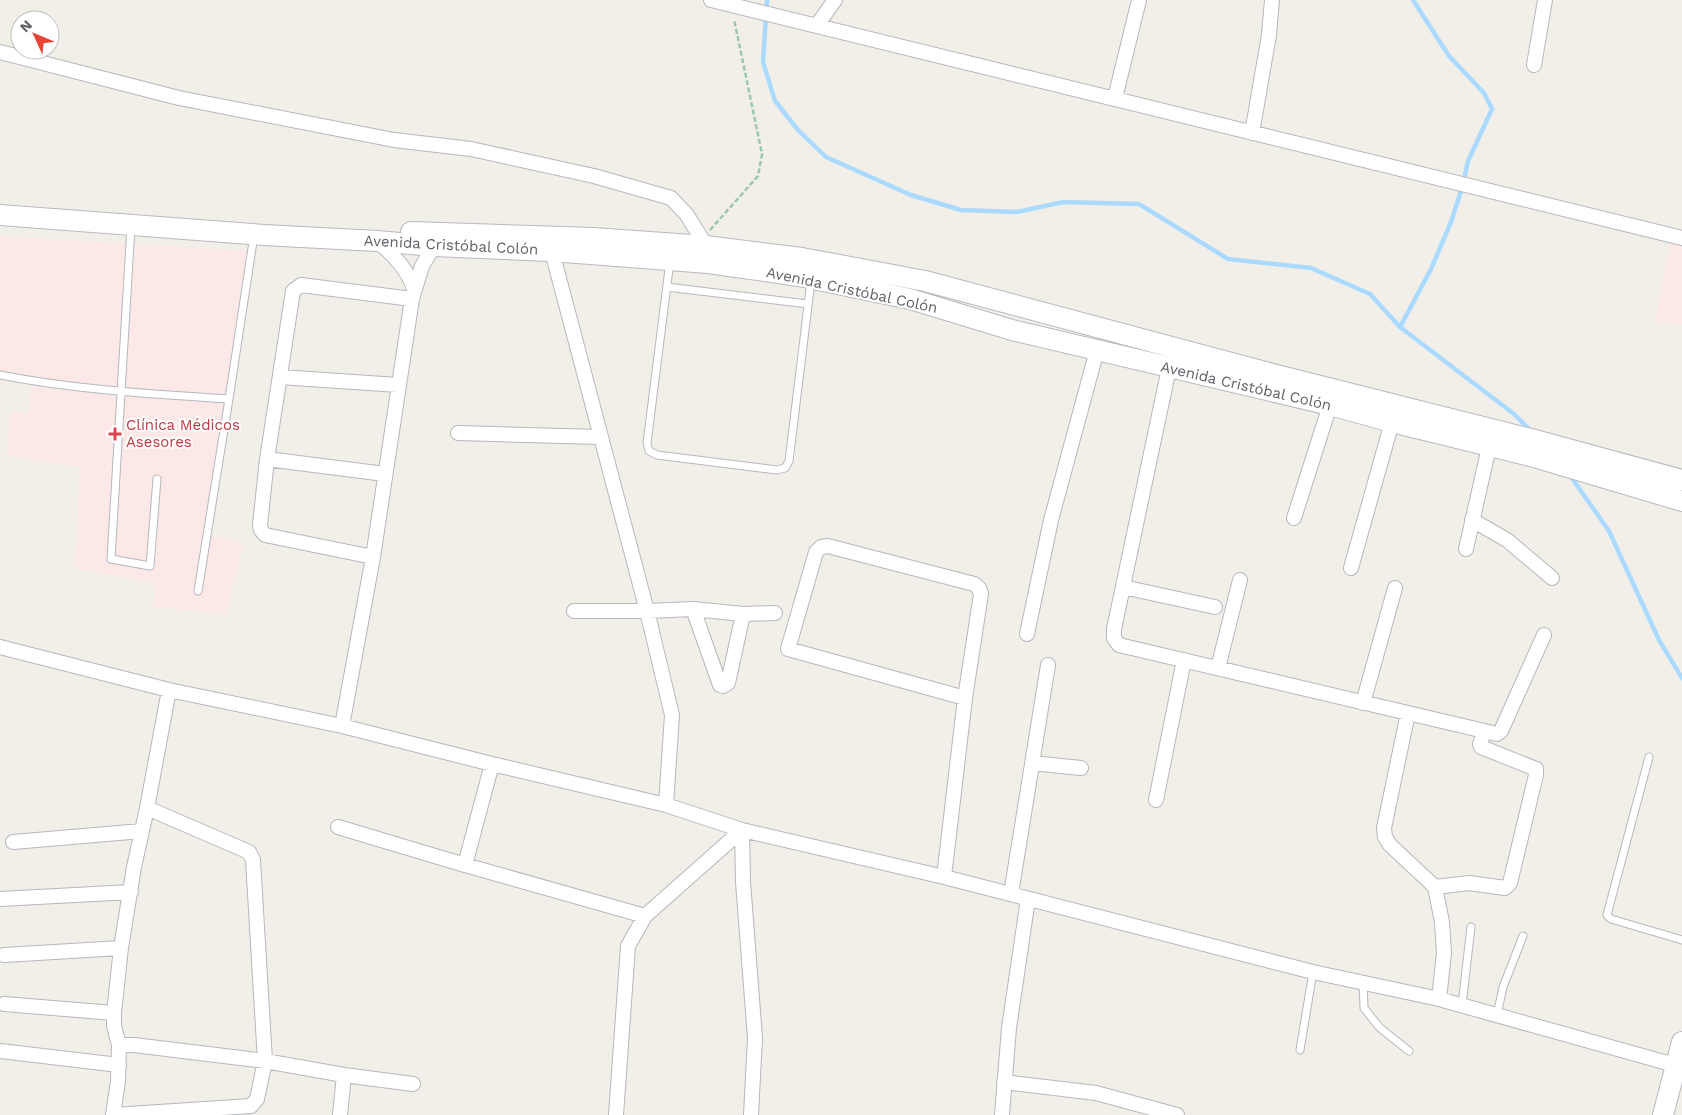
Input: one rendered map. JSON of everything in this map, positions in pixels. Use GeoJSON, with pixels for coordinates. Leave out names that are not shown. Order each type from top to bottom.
{"type":"FeatureCollection","features":[{"type":"Feature","properties":{"kind":"street"},"geometry":{"type":"LineString","coordinates":[[712,0],[1682,238]]}},
{"type":"Feature","properties":{"kind":"street"},"geometry":{"type":"LineString","coordinates":[[817,25],[835,0]]}},
{"type":"Feature","properties":{"kind":"street"},"geometry":{"type":"LineString","coordinates":[[1115,98],[1139,0]]}},
{"type":"Feature","properties":{"kind":"street"},"geometry":{"type":"LineString","coordinates":[[1252,133],[1269,35],[1272,0]]}},
{"type":"Feature","properties":{"kind":"street"},"geometry":{"type":"LineString","coordinates":[[1534,65],[1544,0]]}},
{"type":"Feature","properties":{"kind":"street"},"geometry":{"type":"LineString","coordinates":[[0,52],[188,100],[394,140],[471,149],[594,176],[671,198],[687,215],[704,242]]}},
{"type":"Feature","properties":{"kind":"street","name":"Avenida Cristóbal Colón"},"geometry":{"type":"LineString","coordinates":[[0,201],[267,224],[550,243],[670,260],[708,263],[811,279],[910,299],[1012,330],[1330,405],[1489,447],[1533,448]]}},
{"type":"Feature","properties":{"kind":"street","name":"Avenida Cristóbal Colón"},"geometry":{"type":"LineString","coordinates":[[0,215],[434,246],[704,242],[802,258],[925,281],[1284,377],[1624,474],[1682,501]]}},
{"type":"Feature","properties":{"kind":"street"},"geometry":{"type":"LineString","coordinates":[[377,241],[400,263],[411,280],[413,294]]}},
{"type":"Feature","properties":{"kind":"street"},"geometry":{"type":"LineString","coordinates":[[550,243],[647,611],[672,715],[666,805]]}},
{"type":"Feature","properties":{"kind":"street"},"geometry":{"type":"LineString","coordinates":[[342,726],[373,557],[413,294],[422,266],[434,246]]}},
{"type":"Feature","properties":{"kind":"street"},"geometry":{"type":"LineString","coordinates":[[373,557],[265,535],[260,525],[267,459],[293,291],[296,287],[300,285],[413,294]]}},
{"type":"Feature","properties":{"kind":"street"},"geometry":{"type":"LineString","coordinates":[[1027,634],[1050,520],[1096,350]]}},
{"type":"Feature","properties":{"kind":"street"},"geometry":{"type":"LineString","coordinates":[[1169,368],[1114,629],[1114,638],[1119,645],[1498,734],[1544,635]]}},
{"type":"Feature","properties":{"kind":"street"},"geometry":{"type":"LineString","coordinates":[[280,377],[398,385]]}},
{"type":"Feature","properties":{"kind":"street"},"geometry":{"type":"LineString","coordinates":[[1294,518],[1330,405]]}},
{"type":"Feature","properties":{"kind":"street"},"geometry":{"type":"LineString","coordinates":[[1351,568],[1392,422]]}},
{"type":"Feature","properties":{"kind":"street"},"geometry":{"type":"LineString","coordinates":[[458,433],[600,437]]}},
{"type":"Feature","properties":{"kind":"street"},"geometry":{"type":"LineString","coordinates":[[1466,548],[1489,447]]}},
{"type":"Feature","properties":{"kind":"street"},"geometry":{"type":"LineString","coordinates":[[267,459],[385,474]]}},
{"type":"Feature","properties":{"kind":"street","name":"Avenida Cristóbal Colón"},"geometry":{"type":"LineString","coordinates":[[1624,474],[1682,480]]}},
{"type":"Feature","properties":{"kind":"street"},"geometry":{"type":"LineString","coordinates":[[1472,520],[1507,540],[1552,578]]}},
{"type":"Feature","properties":{"kind":"street"},"geometry":{"type":"LineString","coordinates":[[944,876],[980,594],[979,588],[974,584],[846,550],[828,546],[821,547],[816,552],[788,649],[966,698]]}},
{"type":"Feature","properties":{"kind":"street"},"geometry":{"type":"LineString","coordinates":[[1218,668],[1240,580]]}},
{"type":"Feature","properties":{"kind":"street"},"geometry":{"type":"LineString","coordinates":[[1123,587],[1215,608]]}},
{"type":"Feature","properties":{"kind":"street"},"geometry":{"type":"LineString","coordinates":[[1363,703],[1395,588]]}},
{"type":"Feature","properties":{"kind":"street"},"geometry":{"type":"LineString","coordinates":[[694,609],[720,685],[723,686],[728,683],[743,614]]}},
{"type":"Feature","properties":{"kind":"street"},"geometry":{"type":"LineString","coordinates":[[574,611],[694,609],[743,614],[775,613]]}},
{"type":"Feature","properties":{"kind":"street"},"geometry":{"type":"LineString","coordinates":[[0,647],[168,690],[342,726],[666,805],[742,830],[944,876],[1313,972],[1439,999],[1679,1066]]}},
{"type":"Feature","properties":{"kind":"street"},"geometry":{"type":"LineString","coordinates":[[1156,800],[1184,660]]}},
{"type":"Feature","properties":{"kind":"street"},"geometry":{"type":"LineString","coordinates":[[1010,894],[1048,664]]}},
{"type":"Feature","properties":{"kind":"street"},"geometry":{"type":"LineString","coordinates":[[147,808],[249,852],[253,860],[265,1062],[257,1099],[251,1106],[113,1115],[120,1045],[114,1026],[114,1013],[121,948],[134,867],[147,808],[168,690]]}},
{"type":"Feature","properties":{"kind":"street"},"geometry":{"type":"LineString","coordinates":[[1408,713],[1384,828],[1385,837],[1390,845],[1435,887],[1442,922],[1444,953],[1439,999]]}},
{"type":"Feature","properties":{"kind":"street"},"geometry":{"type":"LineString","coordinates":[[1435,887],[1469,883],[1505,888],[1510,883],[1536,769],[1481,747],[1480,744],[1484,732]]}},
{"type":"Feature","properties":{"kind":"street"},"geometry":{"type":"LineString","coordinates":[[1032,763],[1082,768]]}},
{"type":"Feature","properties":{"kind":"street"},"geometry":{"type":"LineString","coordinates":[[465,865],[492,764]]}},
{"type":"Feature","properties":{"kind":"street"},"geometry":{"type":"LineString","coordinates":[[338,826],[465,865],[645,916]]}},
{"type":"Feature","properties":{"kind":"street"},"geometry":{"type":"LineString","coordinates":[[616,1115],[628,946],[645,916],[742,830]]}},
{"type":"Feature","properties":{"kind":"street"},"geometry":{"type":"LineString","coordinates":[[742,830],[743,882],[754,1038],[751,1115]]}},
{"type":"Feature","properties":{"kind":"street"},"geometry":{"type":"LineString","coordinates":[[13,842],[142,832]]}},
{"type":"Feature","properties":{"kind":"street"},"geometry":{"type":"LineString","coordinates":[[0,899],[130,892]]}},
{"type":"Feature","properties":{"kind":"street"},"geometry":{"type":"LineString","coordinates":[[1002,1115],[1009,1028],[1028,899]]}},
{"type":"Feature","properties":{"kind":"street"},"geometry":{"type":"LineString","coordinates":[[4,955],[121,948]]}},
{"type":"Feature","properties":{"kind":"street"},"geometry":{"type":"LineString","coordinates":[[4,1004],[114,1013]]}},
{"type":"Feature","properties":{"kind":"street"},"geometry":{"type":"LineString","coordinates":[[1663,1115],[1679,1066],[1682,1042]]}},
{"type":"Feature","properties":{"kind":"street"},"geometry":{"type":"LineString","coordinates":[[120,1045],[134,1045],[265,1062],[413,1084]]}},
{"type":"Feature","properties":{"kind":"street"},"geometry":{"type":"LineString","coordinates":[[0,1051],[119,1066]]}},
{"type":"Feature","properties":{"kind":"street"},"geometry":{"type":"LineString","coordinates":[[340,1115],[344,1075]]}},
{"type":"Feature","properties":{"kind":"street"},"geometry":{"type":"LineString","coordinates":[[1004,1082],[1096,1093],[1177,1115]]}},
{"type":"Feature","properties":{"kind":"lane"},"geometry":{"type":"LineString","coordinates":[[131,225],[111,559],[150,566],[156,479]]}},
{"type":"Feature","properties":{"kind":"lane"},"geometry":{"type":"LineString","coordinates":[[198,591],[230,399],[254,234]]}},
{"type":"Feature","properties":{"kind":"lane"},"geometry":{"type":"LineString","coordinates":[[670,260],[647,443],[649,451],[657,455],[777,470],[785,468],[789,461],[811,279]]}},
{"type":"Feature","properties":{"kind":"lane"},"geometry":{"type":"LineString","coordinates":[[667,287],[808,304]]}},
{"type":"Feature","properties":{"kind":"lane"},"geometry":{"type":"LineString","coordinates":[[0,375],[38,382],[121,392],[230,399]]}},
{"type":"Feature","properties":{"kind":"lane"},"geometry":{"type":"LineString","coordinates":[[1648,757],[1607,915],[1611,919],[1682,940]]}},
{"type":"Feature","properties":{"kind":"lane"},"geometry":{"type":"LineString","coordinates":[[1462,1005],[1471,927]]}},
{"type":"Feature","properties":{"kind":"lane"},"geometry":{"type":"LineString","coordinates":[[1497,1015],[1503,987],[1523,936]]}},
{"type":"Feature","properties":{"kind":"lane"},"geometry":{"type":"LineString","coordinates":[[1300,1050],[1313,972]]}},
{"type":"Feature","properties":{"kind":"lane"},"geometry":{"type":"LineString","coordinates":[[1363,983],[1364,1008],[1379,1027],[1409,1051]]}},
{"type":"Feature","properties":{"kind":"path"},"geometry":{"type":"LineString","coordinates":[[704,242],[758,176],[762,154],[731,5]]}},
{"type":"Feature","properties":{"kind":"shaded area","name":"Clínica Médicos Asesores"},"geometry":{"type":"Polygon","coordinates":[[[0,236],[248,251],[208,535],[243,544],[226,614],[153,607],[156,583],[75,568],[80,467],[7,455],[10,412],[30,412],[31,384],[0,381],[0,236]]]}},
{"type":"Feature","properties":{"kind":"shaded area"},"geometry":{"type":"Polygon","coordinates":[[[1672,236],[1682,238],[1682,324],[1655,323],[1672,236]]]}},
{"type":"Feature","properties":{"kind":"waterway"},"geometry":{"type":"LineString","coordinates":[[767,0],[763,62],[775,101],[798,130],[826,157],[911,195],[961,210],[1017,212],[1063,202],[1139,204],[1228,259],[1311,268],[1370,294],[1400,327],[1514,414],[1531,431]]}},
{"type":"Feature","properties":{"kind":"waterway"},"geometry":{"type":"LineString","coordinates":[[1400,327],[1431,269],[1451,222],[1468,161],[1492,109],[1484,93],[1449,56],[1413,0]]}},
{"type":"Feature","properties":{"kind":"waterway"},"geometry":{"type":"LineString","coordinates":[[1569,474],[1609,531],[1659,640],[1682,678]]}},
{"type":"Feature","properties":{"kind":"place","name":"Clínica Médicos Asesores"},"geometry":{"type":"Point","coordinates":[115,434]}}]}
